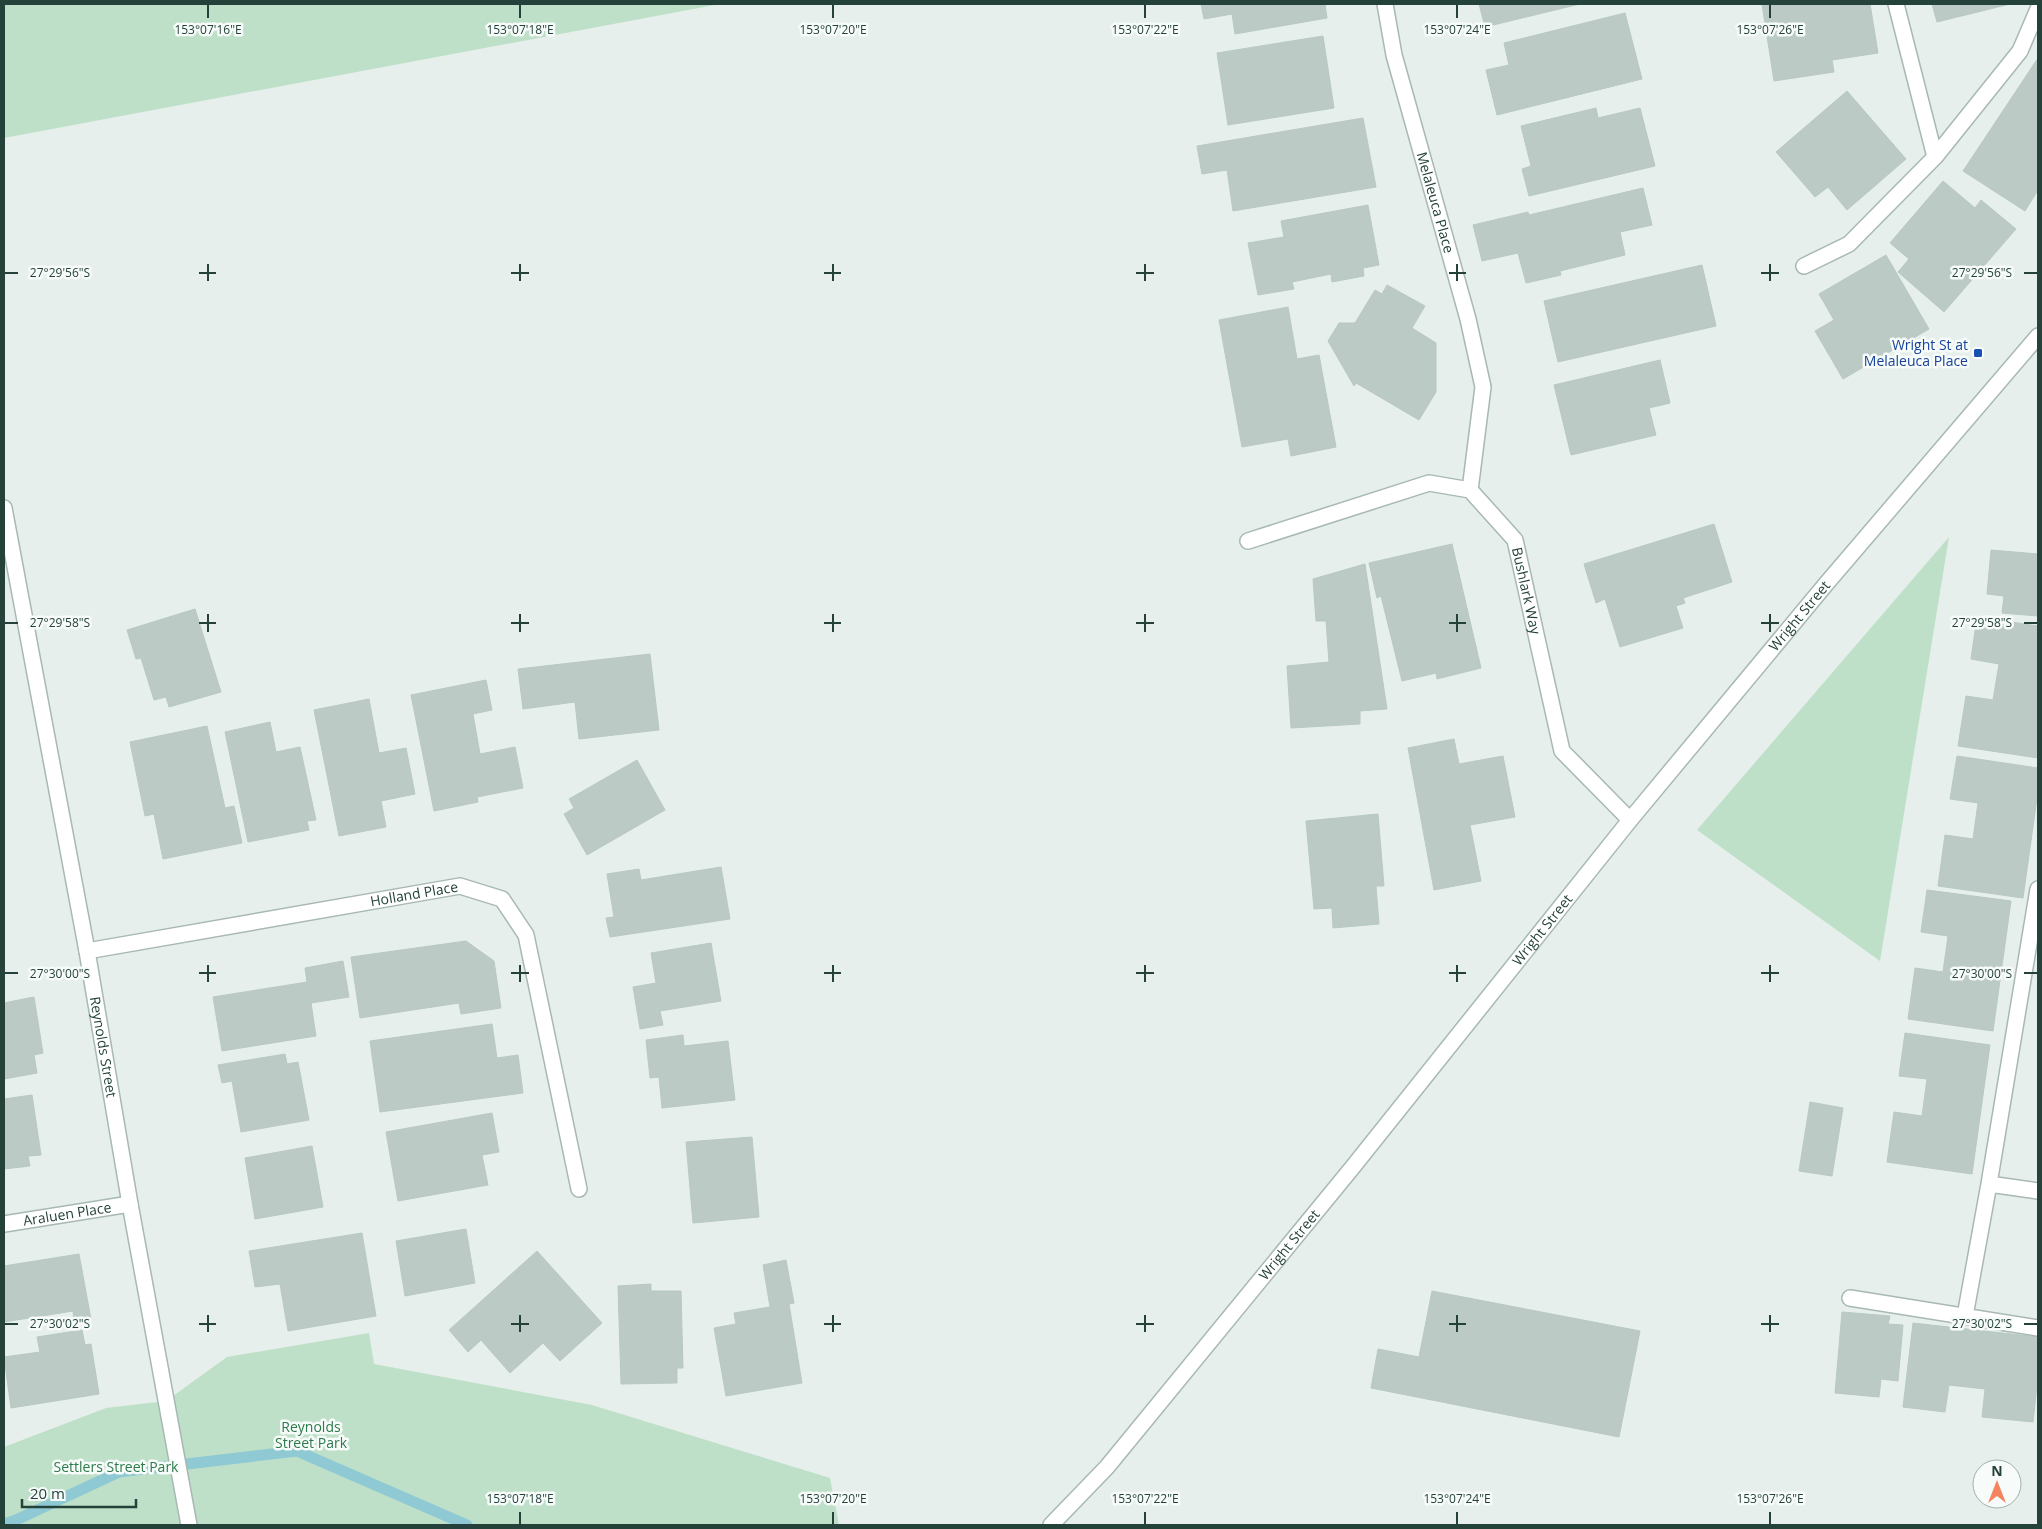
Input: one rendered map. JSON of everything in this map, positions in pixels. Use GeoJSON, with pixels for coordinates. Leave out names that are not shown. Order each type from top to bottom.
{"type":"FeatureCollection","features":[{"type":"Feature","properties":{"kind":"street","name":"Melaleuca Place"},"geometry":{"type":"LineString","coordinates":[[1385,4],[1394,55],[1468,319],[1483,387],[1470,490]]}},
{"type":"Feature","properties":{"kind":"street"},"geometry":{"type":"LineString","coordinates":[[1896,4],[1935,157]]}},
{"type":"Feature","properties":{"kind":"street"},"geometry":{"type":"LineString","coordinates":[[1804,266],[1848,244],[1935,157],[2020,51],[2038,9]]}},
{"type":"Feature","properties":{"kind":"street","name":"Wright Street"},"geometry":{"type":"LineString","coordinates":[[1052,1525],[1107,1466],[1352,1168],[1630,820],[1832,577],[2038,336]]}},
{"type":"Feature","properties":{"kind":"street"},"geometry":{"type":"LineString","coordinates":[[1248,541],[1429,483],[1470,490]]}},
{"type":"Feature","properties":{"kind":"street","name":"Bushlark Way"},"geometry":{"type":"LineString","coordinates":[[1470,490],[1514,540],[1562,751],[1630,820]]}},
{"type":"Feature","properties":{"kind":"street","name":"Reynolds Street"},"geometry":{"type":"LineString","coordinates":[[4,508],[87,951],[130,1204],[189,1525]]}},
{"type":"Feature","properties":{"kind":"street","name":"Holland Place"},"geometry":{"type":"LineString","coordinates":[[87,951],[460,886],[502,899],[526,935],[579,1189]]}},
{"type":"Feature","properties":{"kind":"street"},"geometry":{"type":"LineString","coordinates":[[1965,1316],[2038,889]]}},
{"type":"Feature","properties":{"kind":"street"},"geometry":{"type":"LineString","coordinates":[[1989,1184],[2038,1191]]}},
{"type":"Feature","properties":{"kind":"street","name":"Araluen Place"},"geometry":{"type":"LineString","coordinates":[[4,1224],[130,1204]]}},
{"type":"Feature","properties":{"kind":"street"},"geometry":{"type":"LineString","coordinates":[[1850,1298],[2038,1328]]}},
{"type":"Feature","properties":{"kind":"green space"},"geometry":{"type":"Polygon","coordinates":[[[4,4],[720,4],[4,138],[4,4]]]}},
{"type":"Feature","properties":{"kind":"green space"},"geometry":{"type":"Polygon","coordinates":[[[1949,537],[1880,961],[1697,830],[1949,537]]]}},
{"type":"Feature","properties":{"kind":"green space","name":"Reynolds Street Park"},"geometry":{"type":"Polygon","coordinates":[[[369,1333],[374,1364],[592,1405],[830,1478],[839,1525],[4,1525],[4,1447],[106,1408],[166,1401],[227,1357],[369,1333]]]}},
{"type":"Feature","properties":{"kind":"building"},"geometry":{"type":"Polygon","coordinates":[[[1201,4],[1325,4],[1327,18],[1235,34],[1232,14],[1204,19],[1201,4]]]}},
{"type":"Feature","properties":{"kind":"building"},"geometry":{"type":"Polygon","coordinates":[[[1479,4],[1580,4],[1485,27],[1479,4]]]}},
{"type":"Feature","properties":{"kind":"building"},"geometry":{"type":"Polygon","coordinates":[[[1762,4],[1870,4],[1878,53],[1832,60],[1834,72],[1774,81],[1762,4]]]}},
{"type":"Feature","properties":{"kind":"building"},"geometry":{"type":"Polygon","coordinates":[[[1932,4],[2010,4],[1937,22],[1932,4]]]}},
{"type":"Feature","properties":{"kind":"building"},"geometry":{"type":"Polygon","coordinates":[[[1625,13],[1642,79],[1497,115],[1486,70],[1509,65],[1504,43],[1625,13]]]}},
{"type":"Feature","properties":{"kind":"building"},"geometry":{"type":"Polygon","coordinates":[[[1323,36],[1334,108],[1228,125],[1217,53],[1323,36]]]}},
{"type":"Feature","properties":{"kind":"building"},"geometry":{"type":"Polygon","coordinates":[[[2038,58],[2038,190],[2025,211],[1963,171],[2038,58]]]}},
{"type":"Feature","properties":{"kind":"building"},"geometry":{"type":"Polygon","coordinates":[[[1847,91],[1906,159],[1847,210],[1828,187],[1815,197],[1776,152],[1847,91]]]}},
{"type":"Feature","properties":{"kind":"building"},"geometry":{"type":"Polygon","coordinates":[[[1596,108],[1598,118],[1640,108],[1655,166],[1529,196],[1522,169],[1531,166],[1521,126],[1596,108]]]}},
{"type":"Feature","properties":{"kind":"building"},"geometry":{"type":"Polygon","coordinates":[[[1363,118],[1376,187],[1233,211],[1227,170],[1202,174],[1197,146],[1363,118]]]}},
{"type":"Feature","properties":{"kind":"building"},"geometry":{"type":"Polygon","coordinates":[[[1943,181],[1975,208],[1981,200],[2016,229],[1944,312],[1898,272],[1909,259],[1890,243],[1943,181]]]}},
{"type":"Feature","properties":{"kind":"building"},"geometry":{"type":"Polygon","coordinates":[[[1643,188],[1652,225],[1620,232],[1625,255],[1560,271],[1561,275],[1526,283],[1518,253],[1482,261],[1473,225],[1528,212],[1529,215],[1643,188]]]}},
{"type":"Feature","properties":{"kind":"building"},"geometry":{"type":"Polygon","coordinates":[[[1368,205],[1379,265],[1363,268],[1364,276],[1332,282],[1331,274],[1292,282],[1294,289],[1258,295],[1248,243],[1284,237],[1281,221],[1368,205]]]}},
{"type":"Feature","properties":{"kind":"building"},"geometry":{"type":"Polygon","coordinates":[[[1886,255],[1929,329],[1843,379],[1815,331],[1834,320],[1819,294],[1886,255]]]}},
{"type":"Feature","properties":{"kind":"building"},"geometry":{"type":"Polygon","coordinates":[[[1702,265],[1716,326],[1558,362],[1544,301],[1702,265]]]}},
{"type":"Feature","properties":{"kind":"building"},"geometry":{"type":"Polygon","coordinates":[[[1387,285],[1425,306],[1412,328],[1436,343],[1436,392],[1419,420],[1356,383],[1354,386],[1328,341],[1339,323],[1355,323],[1375,290],[1382,294],[1387,285]]]}},
{"type":"Feature","properties":{"kind":"building"},"geometry":{"type":"Polygon","coordinates":[[[1288,307],[1297,359],[1319,355],[1336,447],[1291,456],[1288,439],[1242,447],[1219,320],[1288,307]]]}},
{"type":"Feature","properties":{"kind":"building"},"geometry":{"type":"Polygon","coordinates":[[[1660,360],[1670,403],[1649,408],[1656,435],[1571,455],[1554,385],[1660,360]]]}},
{"type":"Feature","properties":{"kind":"building"},"geometry":{"type":"Polygon","coordinates":[[[1714,524],[1732,582],[1683,598],[1685,603],[1676,606],[1683,628],[1620,647],[1605,599],[1596,603],[1584,564],[1714,524]]]}},
{"type":"Feature","properties":{"kind":"building"},"geometry":{"type":"Polygon","coordinates":[[[1452,544],[1481,668],[1437,679],[1436,673],[1402,681],[1381,596],[1377,598],[1369,563],[1452,544]]]}},
{"type":"Feature","properties":{"kind":"building"},"geometry":{"type":"Polygon","coordinates":[[[1991,550],[2038,554],[2038,616],[2002,613],[2004,596],[1987,594],[1991,550]]]}},
{"type":"Feature","properties":{"kind":"building"},"geometry":{"type":"Polygon","coordinates":[[[1365,564],[1387,709],[1360,711],[1360,724],[1291,728],[1287,666],[1329,662],[1326,621],[1316,621],[1313,579],[1365,564]]]}},
{"type":"Feature","properties":{"kind":"building"},"geometry":{"type":"Polygon","coordinates":[[[195,609],[221,692],[169,707],[166,697],[154,700],[141,658],[136,659],[127,630],[195,609]]]}},
{"type":"Feature","properties":{"kind":"building"},"geometry":{"type":"Polygon","coordinates":[[[1977,617],[2038,626],[2038,758],[1958,746],[1966,696],[1993,700],[1999,664],[1971,659],[1977,617]]]}},
{"type":"Feature","properties":{"kind":"building"},"geometry":{"type":"Polygon","coordinates":[[[650,654],[659,730],[579,739],[575,702],[523,709],[518,669],[650,654]]]}},
{"type":"Feature","properties":{"kind":"building"},"geometry":{"type":"Polygon","coordinates":[[[486,680],[492,710],[473,714],[480,754],[515,747],[523,788],[477,797],[478,802],[434,811],[411,695],[486,680]]]}},
{"type":"Feature","properties":{"kind":"building"},"geometry":{"type":"Polygon","coordinates":[[[369,699],[379,753],[406,748],[415,794],[381,801],[386,827],[339,836],[314,710],[369,699]]]}},
{"type":"Feature","properties":{"kind":"building"},"geometry":{"type":"Polygon","coordinates":[[[270,722],[276,752],[300,747],[316,820],[307,821],[309,830],[248,842],[225,732],[270,722]]]}},
{"type":"Feature","properties":{"kind":"building"},"geometry":{"type":"Polygon","coordinates":[[[207,726],[225,808],[234,806],[242,843],[163,859],[154,814],[145,816],[130,742],[207,726]]]}},
{"type":"Feature","properties":{"kind":"building"},"geometry":{"type":"Polygon","coordinates":[[[1454,739],[1459,764],[1503,756],[1515,817],[1470,825],[1481,881],[1434,890],[1408,748],[1454,739]]]}},
{"type":"Feature","properties":{"kind":"building"},"geometry":{"type":"Polygon","coordinates":[[[1957,756],[2038,768],[2038,791],[2023,898],[1938,886],[1945,835],[1973,839],[1978,803],[1950,799],[1957,756]]]}},
{"type":"Feature","properties":{"kind":"building"},"geometry":{"type":"Polygon","coordinates":[[[637,760],[665,810],[587,855],[564,814],[574,808],[569,799],[637,760]]]}},
{"type":"Feature","properties":{"kind":"building"},"geometry":{"type":"Polygon","coordinates":[[[1378,814],[1384,886],[1376,886],[1379,924],[1333,928],[1332,908],[1314,909],[1306,821],[1378,814]]]}},
{"type":"Feature","properties":{"kind":"building"},"geometry":{"type":"Polygon","coordinates":[[[721,867],[730,919],[610,937],[606,918],[614,917],[607,874],[639,869],[641,880],[721,867]]]}},
{"type":"Feature","properties":{"kind":"building"},"geometry":{"type":"Polygon","coordinates":[[[1927,890],[2011,901],[1993,1031],[1908,1019],[1915,968],[1943,972],[1948,936],[1921,932],[1927,890]]]}},
{"type":"Feature","properties":{"kind":"building"},"geometry":{"type":"Polygon","coordinates":[[[466,941],[494,961],[501,1008],[461,1014],[459,1003],[360,1018],[351,957],[466,941]]]}},
{"type":"Feature","properties":{"kind":"building"},"geometry":{"type":"Polygon","coordinates":[[[711,943],[721,1001],[660,1011],[663,1025],[640,1029],[633,987],[656,983],[651,953],[711,943]]]}},
{"type":"Feature","properties":{"kind":"building"},"geometry":{"type":"Polygon","coordinates":[[[343,961],[349,997],[311,1003],[316,1036],[222,1051],[213,997],[307,982],[305,968],[343,961]]]}},
{"type":"Feature","properties":{"kind":"building"},"geometry":{"type":"Polygon","coordinates":[[[34,997],[43,1053],[34,1055],[37,1073],[4,1079],[4,1003],[34,997]]]}},
{"type":"Feature","properties":{"kind":"building"},"geometry":{"type":"Polygon","coordinates":[[[492,1024],[497,1058],[518,1055],[523,1093],[380,1112],[370,1041],[492,1024]]]}},
{"type":"Feature","properties":{"kind":"building"},"geometry":{"type":"Polygon","coordinates":[[[1905,1033],[1990,1045],[1972,1174],[1887,1162],[1894,1112],[1922,1116],[1927,1079],[1899,1076],[1905,1033]]]}},
{"type":"Feature","properties":{"kind":"building"},"geometry":{"type":"Polygon","coordinates":[[[683,1035],[684,1046],[728,1041],[735,1100],[662,1108],[659,1077],[650,1078],[646,1040],[683,1035]]]}},
{"type":"Feature","properties":{"kind":"building"},"geometry":{"type":"Polygon","coordinates":[[[285,1054],[287,1064],[298,1062],[309,1120],[241,1132],[232,1081],[222,1083],[218,1065],[285,1054]]]}},
{"type":"Feature","properties":{"kind":"building"},"geometry":{"type":"Polygon","coordinates":[[[32,1095],[41,1155],[28,1156],[30,1166],[4,1169],[4,1099],[32,1095]]]}},
{"type":"Feature","properties":{"kind":"building"},"geometry":{"type":"Polygon","coordinates":[[[1810,1102],[1843,1108],[1832,1176],[1799,1171],[1810,1102]]]}},
{"type":"Feature","properties":{"kind":"building"},"geometry":{"type":"Polygon","coordinates":[[[492,1113],[499,1152],[482,1155],[488,1185],[398,1201],[386,1132],[492,1113]]]}},
{"type":"Feature","properties":{"kind":"building"},"geometry":{"type":"Polygon","coordinates":[[[752,1137],[759,1217],[693,1223],[686,1142],[752,1137]]]}},
{"type":"Feature","properties":{"kind":"building"},"geometry":{"type":"Polygon","coordinates":[[[312,1146],[323,1207],[255,1219],[245,1158],[312,1146]]]}},
{"type":"Feature","properties":{"kind":"building"},"geometry":{"type":"Polygon","coordinates":[[[466,1229],[475,1283],[405,1296],[396,1241],[466,1229]]]}},
{"type":"Feature","properties":{"kind":"building"},"geometry":{"type":"Polygon","coordinates":[[[362,1233],[376,1316],[288,1331],[280,1284],[255,1287],[249,1251],[362,1233]]]}},
{"type":"Feature","properties":{"kind":"building"},"geometry":{"type":"Polygon","coordinates":[[[537,1251],[602,1323],[560,1361],[543,1343],[510,1373],[481,1340],[468,1352],[449,1330],[537,1251]]]}},
{"type":"Feature","properties":{"kind":"building"},"geometry":{"type":"Polygon","coordinates":[[[79,1254],[91,1319],[74,1321],[73,1311],[4,1322],[4,1266],[79,1254]]]}},
{"type":"Feature","properties":{"kind":"building"},"geometry":{"type":"Polygon","coordinates":[[[786,1260],[794,1303],[789,1304],[802,1383],[726,1396],[714,1328],[736,1324],[734,1313],[770,1307],[763,1265],[786,1260]]]}},
{"type":"Feature","properties":{"kind":"building"},"geometry":{"type":"Polygon","coordinates":[[[651,1284],[651,1291],[681,1291],[683,1368],[677,1368],[677,1383],[621,1384],[618,1286],[651,1284]]]}},
{"type":"Feature","properties":{"kind":"building"},"geometry":{"type":"Polygon","coordinates":[[[1432,1291],[1640,1331],[1619,1437],[1371,1388],[1378,1349],[1419,1357],[1432,1291]]]}},
{"type":"Feature","properties":{"kind":"building"},"geometry":{"type":"Polygon","coordinates":[[[1842,1312],[1890,1316],[1888,1324],[1903,1325],[1898,1381],[1881,1379],[1879,1397],[1835,1393],[1842,1312]]]}},
{"type":"Feature","properties":{"kind":"building"},"geometry":{"type":"Polygon","coordinates":[[[1913,1323],[2038,1337],[2038,1376],[2033,1422],[1982,1417],[1985,1389],[1949,1385],[1945,1412],[1903,1407],[1913,1323]]]}},
{"type":"Feature","properties":{"kind":"building"},"geometry":{"type":"Polygon","coordinates":[[[82,1330],[85,1345],[91,1344],[99,1394],[11,1408],[4,1357],[40,1352],[37,1337],[82,1330]]]}},
{"type":"Feature","properties":{"kind":"waterway"},"geometry":{"type":"LineString","coordinates":[[4,1524],[119,1472],[297,1451],[467,1525]]}},
{"type":"Feature","properties":{"kind":"place","name":"Wright St at Melaleuca Place"},"geometry":{"type":"Point","coordinates":[1978,353]}},
{"type":"Feature","properties":{"kind":"park label","name":"Settlers Street Park"},"geometry":{"type":"Point","coordinates":[116,1467]}}]}
